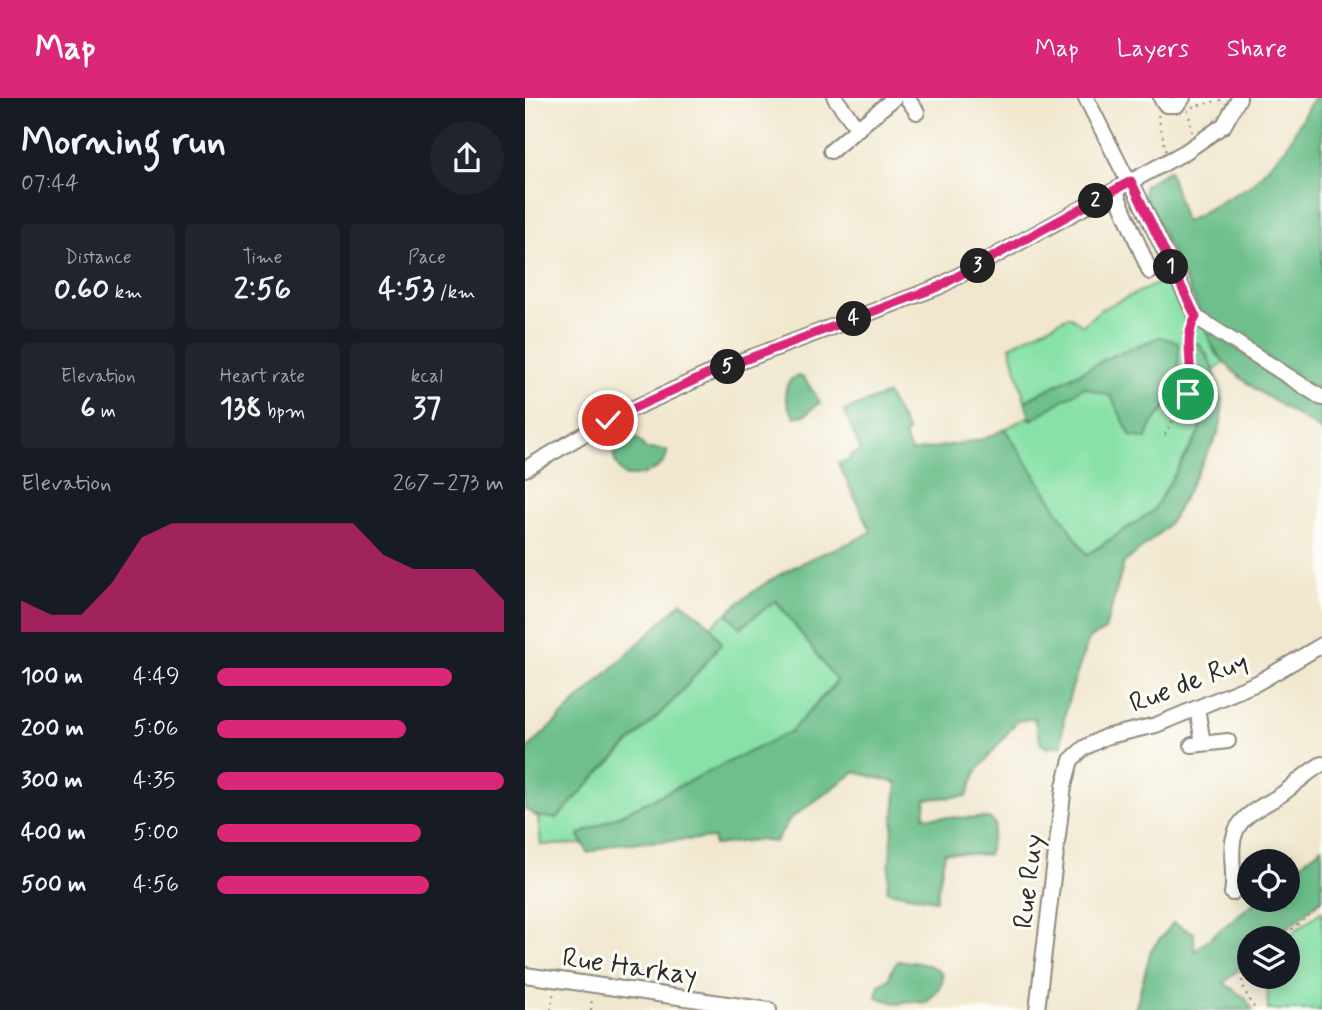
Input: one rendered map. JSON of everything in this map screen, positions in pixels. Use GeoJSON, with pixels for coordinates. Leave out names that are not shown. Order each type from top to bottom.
{"type":"FeatureCollection","features":[{"type":"Feature","properties":{"kind":"street"},"geometry":{"type":"LineString","coordinates":[[835,98],[858,129]]}},
{"type":"Feature","properties":{"kind":"street"},"geometry":{"type":"LineString","coordinates":[[831,151],[894,98]]}},
{"type":"Feature","properties":{"kind":"street"},"geometry":{"type":"LineString","coordinates":[[907,98],[917,112]]}},
{"type":"Feature","properties":{"kind":"street"},"geometry":{"type":"LineString","coordinates":[[1086,98],[1196,317],[1322,398]]}},
{"type":"Feature","properties":{"kind":"street"},"geometry":{"type":"LineString","coordinates":[[1162,100],[1166,105],[1177,105],[1183,98]]}},
{"type":"Feature","properties":{"kind":"street"},"geometry":{"type":"LineString","coordinates":[[525,469],[608,420],[715,371],[938,287],[1195,146],[1224,125],[1240,98]]}},
{"type":"Feature","properties":{"kind":"street"},"geometry":{"type":"LineString","coordinates":[[1115,190],[1150,271]]}},
{"type":"Feature","properties":{"kind":"street","name":"Rue de Ruy"},"geometry":{"type":"LineString","coordinates":[[1071,760],[1084,748],[1105,737],[1156,724],[1197,708],[1257,682],[1322,645]]}},
{"type":"Feature","properties":{"kind":"street"},"geometry":{"type":"LineString","coordinates":[[1197,708],[1198,744],[1228,741]]}},
{"type":"Feature","properties":{"kind":"street","name":"Rue Ruy"},"geometry":{"type":"LineString","coordinates":[[1037,1010],[1064,786],[1071,760]]}},
{"type":"Feature","properties":{"kind":"street"},"geometry":{"type":"LineString","coordinates":[[1232,893],[1233,842],[1240,825],[1251,813],[1322,764]]}},
{"type":"Feature","properties":{"kind":"street","name":"Rue Harkay"},"geometry":{"type":"LineString","coordinates":[[525,975],[769,1010]]}},
{"type":"Feature","properties":{"kind":"path"},"geometry":{"type":"LineString","coordinates":[[1195,146],[1188,108],[1227,98]]}},
{"type":"Feature","properties":{"kind":"path"},"geometry":{"type":"LineString","coordinates":[[1162,100],[1158,112],[1169,160]]}},
{"type":"Feature","properties":{"kind":"path"},"geometry":{"type":"LineString","coordinates":[[1165,435],[1191,385],[1188,333],[1196,317]]}},
{"type":"Feature","properties":{"kind":"path"},"geometry":{"type":"LineString","coordinates":[[1296,926],[1322,906]]}},
{"type":"Feature","properties":{"kind":"path"},"geometry":{"type":"LineString","coordinates":[[551,1010],[555,979]]}},
{"type":"Feature","properties":{"kind":"path"},"geometry":{"type":"LineString","coordinates":[[591,1010],[593,984]]}},
{"type":"Feature","properties":{"kind":"path"},"geometry":{"type":"LineString","coordinates":[[1246,989],[1256,1010]]}},
{"type":"Feature","properties":{"kind":"green space"},"geometry":{"type":"Polygon","coordinates":[[[1313,98],[1322,98],[1322,392],[1203,318],[1143,193],[1145,185],[1169,170],[1185,222],[1251,185],[1286,148],[1313,98]]]}},
{"type":"Feature","properties":{"kind":"green space"},"geometry":{"type":"Polygon","coordinates":[[[1172,277],[1206,330],[1215,353],[1225,362],[1214,370],[1207,354],[1193,355],[1202,418],[1199,433],[1153,511],[1086,555],[1005,429],[1029,416],[1031,420],[1084,387],[1111,396],[1131,436],[1149,430],[1154,419],[1165,407],[1160,337],[1110,357],[1025,401],[1010,346],[1069,316],[1083,325],[1101,309],[1172,277]]]}},
{"type":"Feature","properties":{"kind":"green space"},"geometry":{"type":"Polygon","coordinates":[[[1206,330],[1322,403],[1322,431],[1238,376],[1213,347],[1206,330]]]}},
{"type":"Feature","properties":{"kind":"green space"},"geometry":{"type":"Polygon","coordinates":[[[1160,337],[1178,342],[1178,370],[1172,397],[1152,426],[1147,439],[1131,436],[1111,396],[1084,387],[1031,420],[1025,401],[1110,357],[1160,337]]]}},
{"type":"Feature","properties":{"kind":"green space"},"geometry":{"type":"Polygon","coordinates":[[[1195,343],[1199,343],[1205,353],[1219,386],[1222,409],[1219,431],[1173,518],[1124,563],[1105,630],[1089,639],[1076,677],[1064,719],[1062,745],[1047,748],[1041,744],[1034,718],[1017,721],[975,774],[967,796],[926,799],[924,817],[989,818],[995,824],[988,855],[945,852],[936,900],[887,891],[897,783],[855,772],[790,819],[775,842],[756,840],[714,845],[714,838],[614,844],[588,853],[579,835],[790,732],[837,682],[776,600],[740,628],[727,613],[748,595],[783,573],[871,531],[838,463],[850,460],[850,456],[861,451],[844,411],[887,394],[908,432],[904,436],[911,452],[984,439],[1005,429],[1087,555],[1153,511],[1199,433],[1202,418],[1195,375],[1195,343]]]}},
{"type":"Feature","properties":{"kind":"green space"},"geometry":{"type":"Polygon","coordinates":[[[798,376],[804,378],[820,402],[805,415],[795,417],[787,400],[786,388],[792,379],[798,376]]]}},
{"type":"Feature","properties":{"kind":"green space"},"geometry":{"type":"Polygon","coordinates":[[[637,438],[646,449],[667,450],[666,457],[658,467],[644,474],[624,475],[615,461],[615,452],[637,438]]]}},
{"type":"Feature","properties":{"kind":"green space"},"geometry":{"type":"Polygon","coordinates":[[[775,600],[837,681],[790,732],[579,835],[583,844],[541,845],[538,817],[558,817],[678,696],[721,644],[711,626],[727,613],[741,628],[775,600]]]}},
{"type":"Feature","properties":{"kind":"green space"},"geometry":{"type":"Polygon","coordinates":[[[682,602],[711,626],[721,643],[678,696],[557,818],[538,817],[525,809],[525,751],[682,602]]]}},
{"type":"Feature","properties":{"kind":"green space"},"geometry":{"type":"Polygon","coordinates":[[[1322,847],[1322,899],[1289,926],[1237,926],[1237,971],[1224,983],[1245,998],[1253,1010],[1135,1010],[1151,950],[1173,923],[1194,933],[1194,951],[1242,912],[1300,912],[1300,864],[1322,847]]]}},
{"type":"Feature","properties":{"kind":"green space"},"geometry":{"type":"Polygon","coordinates":[[[1322,911],[1322,1010],[1268,1010],[1267,989],[1300,989],[1300,927],[1322,911]]]}},
{"type":"Feature","properties":{"kind":"green space"},"geometry":{"type":"Polygon","coordinates":[[[898,961],[925,964],[942,974],[941,985],[926,1003],[907,1001],[898,1004],[876,997],[879,985],[889,979],[898,961]]]}},
{"type":"Feature","properties":{"kind":"route"},"geometry":{"type":"LineString","coordinates":[[608,420],[715,371],[938,287],[1131,181],[1196,317],[1188,333],[1192,377],[1188,394]]}}]}
